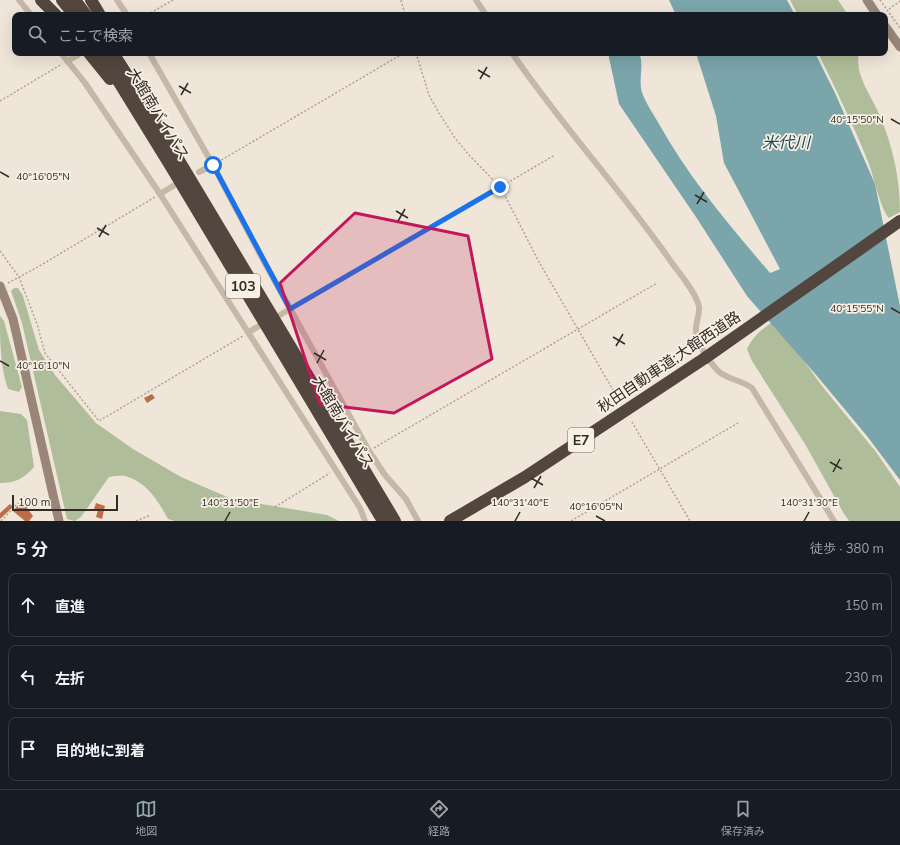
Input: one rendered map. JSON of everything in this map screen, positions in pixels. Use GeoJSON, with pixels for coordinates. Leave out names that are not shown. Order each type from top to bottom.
{"type":"FeatureCollection","features":[{"type":"Feature","properties":{"kind":"highway"},"geometry":{"type":"LineString","coordinates":[[41,0],[53,12]]}},
{"type":"Feature","properties":{"kind":"highway"},"geometry":{"type":"LineString","coordinates":[[62,0],[72,12]]}},
{"type":"Feature","properties":{"kind":"highway"},"geometry":{"type":"LineString","coordinates":[[75,0],[84,12]]}},
{"type":"Feature","properties":{"kind":"highway"},"geometry":{"type":"LineString","coordinates":[[91,0],[98,12]]}},
{"type":"Feature","properties":{"kind":"highway"},"geometry":{"type":"LineString","coordinates":[[85,56],[128,102],[174,162]]}},
{"type":"Feature","properties":{"kind":"highway","name":"大館南バイパス"},"geometry":{"type":"LineString","coordinates":[[103,56],[174,162],[396,521]]}},
{"type":"Feature","properties":{"kind":"highway","name":"大館南バイパス"},"geometry":{"type":"LineString","coordinates":[[115,56],[174,162],[383,521]]}},
{"type":"Feature","properties":{"kind":"highway"},"geometry":{"type":"LineString","coordinates":[[123,56],[174,162]]}},
{"type":"Feature","properties":{"kind":"highway","name":"秋田自動車道;大館西道路"},"geometry":{"type":"LineString","coordinates":[[452,520],[525,477],[705,358],[900,221]]}},
{"type":"Feature","properties":{"kind":"street"},"geometry":{"type":"LineString","coordinates":[[19,0],[29,12]]}},
{"type":"Feature","properties":{"kind":"street"},"geometry":{"type":"LineString","coordinates":[[117,0],[125,12]]}},
{"type":"Feature","properties":{"kind":"street"},"geometry":{"type":"LineString","coordinates":[[476,0],[484,12]]}},
{"type":"Feature","properties":{"kind":"street"},"geometry":{"type":"LineString","coordinates":[[867,0],[875,12]]}},
{"type":"Feature","properties":{"kind":"street"},"geometry":{"type":"LineString","coordinates":[[888,30],[900,47]]}},
{"type":"Feature","properties":{"kind":"street"},"geometry":{"type":"LineString","coordinates":[[63,56],[85,83],[160,194],[360,508],[365,521]]}},
{"type":"Feature","properties":{"kind":"street"},"geometry":{"type":"LineString","coordinates":[[67,61],[78,56]]}},
{"type":"Feature","properties":{"kind":"street"},"geometry":{"type":"LineString","coordinates":[[151,56],[213,165],[290,309],[369,451],[385,475],[406,499],[418,521]]}},
{"type":"Feature","properties":{"kind":"street"},"geometry":{"type":"LineString","coordinates":[[514,56],[561,120],[641,219],[673,264],[695,297],[699,308],[695,330],[696,339],[718,371],[745,383],[752,388],[834,521]]}},
{"type":"Feature","properties":{"kind":"street"},"geometry":{"type":"LineString","coordinates":[[199,172],[213,165]]}},
{"type":"Feature","properties":{"kind":"street"},"geometry":{"type":"LineString","coordinates":[[160,194],[173,186]]}},
{"type":"Feature","properties":{"kind":"street"},"geometry":{"type":"LineString","coordinates":[[0,286],[13,319],[59,521]]}},
{"type":"Feature","properties":{"kind":"street"},"geometry":{"type":"LineString","coordinates":[[278,316],[290,309]]}},
{"type":"Feature","properties":{"kind":"street"},"geometry":{"type":"LineString","coordinates":[[249,332],[259,326]]}},
{"type":"Feature","properties":{"kind":"path"},"geometry":{"type":"LineString","coordinates":[[152,12],[173,0]]}},
{"type":"Feature","properties":{"kind":"path"},"geometry":{"type":"LineString","coordinates":[[401,0],[404,12]]}},
{"type":"Feature","properties":{"kind":"path"},"geometry":{"type":"LineString","coordinates":[[881,0],[900,28]]}},
{"type":"Feature","properties":{"kind":"path"},"geometry":{"type":"LineString","coordinates":[[888,9],[900,0]]}},
{"type":"Feature","properties":{"kind":"path"},"geometry":{"type":"LineString","coordinates":[[213,165],[399,56]]}},
{"type":"Feature","properties":{"kind":"path"},"geometry":{"type":"LineString","coordinates":[[417,56],[429,95],[451,132],[468,156],[500,187],[539,262],[617,397]]}},
{"type":"Feature","properties":{"kind":"path"},"geometry":{"type":"LineString","coordinates":[[0,101],[67,61]]}},
{"type":"Feature","properties":{"kind":"path"},"geometry":{"type":"LineString","coordinates":[[290,309],[555,155]]}},
{"type":"Feature","properties":{"kind":"path"},"geometry":{"type":"LineString","coordinates":[[10,282],[160,194]]}},
{"type":"Feature","properties":{"kind":"path"},"geometry":{"type":"LineString","coordinates":[[0,251],[19,277],[37,324],[45,353],[99,420],[249,332]]}},
{"type":"Feature","properties":{"kind":"path"},"geometry":{"type":"LineString","coordinates":[[369,451],[657,283]]}},
{"type":"Feature","properties":{"kind":"path"},"geometry":{"type":"LineString","coordinates":[[632,422],[690,521]]}},
{"type":"Feature","properties":{"kind":"path"},"geometry":{"type":"LineString","coordinates":[[571,521],[738,423]]}},
{"type":"Feature","properties":{"kind":"path"},"geometry":{"type":"LineString","coordinates":[[276,507],[335,470]]}},
{"type":"Feature","properties":{"kind":"path"},"geometry":{"type":"LineString","coordinates":[[1,521],[25,496]]}},
{"type":"Feature","properties":{"kind":"path"},"geometry":{"type":"LineString","coordinates":[[136,521],[151,515]]}},
{"type":"Feature","properties":{"kind":"highlighted area"},"geometry":{"type":"Polygon","coordinates":[[[355,213],[468,236],[492,359],[394,413],[320,404],[280,283],[355,213]]]}},
{"type":"Feature","properties":{"kind":"green space"},"geometry":{"type":"Polygon","coordinates":[[[790,0],[838,0],[846,12],[796,12],[790,0]]]}},
{"type":"Feature","properties":{"kind":"green space"},"geometry":{"type":"Polygon","coordinates":[[[819,56],[859,56],[861,77],[877,108],[885,128],[895,163],[899,187],[900,212],[889,218],[883,208],[869,164],[845,108],[819,56]]]}},
{"type":"Feature","properties":{"kind":"green space"},"geometry":{"type":"Polygon","coordinates":[[[14,288],[18,288],[23,296],[39,350],[55,375],[96,423],[133,449],[181,477],[232,499],[327,515],[339,521],[175,521],[168,519],[161,506],[147,488],[126,476],[109,477],[81,517],[75,521],[67,519],[22,323],[11,291],[14,288]]]}},
{"type":"Feature","properties":{"kind":"green space"},"geometry":{"type":"Polygon","coordinates":[[[0,316],[4,321],[22,387],[19,392],[8,389],[5,381],[1,353],[0,316]]]}},
{"type":"Feature","properties":{"kind":"green space"},"geometry":{"type":"Polygon","coordinates":[[[773,322],[786,336],[822,386],[876,452],[900,487],[900,521],[849,521],[843,512],[805,444],[752,361],[747,349],[758,334],[773,322]]]}},
{"type":"Feature","properties":{"kind":"green space"},"geometry":{"type":"Polygon","coordinates":[[[0,411],[21,414],[27,420],[34,467],[19,480],[6,483],[0,483],[0,411]]]}},
{"type":"Feature","properties":{"kind":"water"},"geometry":{"type":"Polygon","coordinates":[[[669,0],[787,0],[793,12],[675,12],[669,0]]]}},
{"type":"Feature","properties":{"kind":"water","name":"米代川"},"geometry":{"type":"Polygon","coordinates":[[[609,56],[640,56],[641,90],[671,144],[711,201],[770,273],[780,269],[724,163],[716,116],[697,56],[816,56],[835,93],[875,184],[900,306],[900,480],[867,436],[747,296],[696,217],[619,104],[609,56]]]}},
{"type":"Feature","properties":{"kind":"building"},"geometry":{"type":"Polygon","coordinates":[[[152,394],[155,398],[147,403],[144,398],[152,394]]]}},
{"type":"Feature","properties":{"kind":"building"},"geometry":{"type":"Polygon","coordinates":[[[21,502],[29,506],[27,508],[33,516],[29,521],[25,521],[13,511],[21,502]]]}},
{"type":"Feature","properties":{"kind":"building"},"geometry":{"type":"Polygon","coordinates":[[[96,503],[105,506],[102,519],[96,517],[98,510],[94,509],[96,503]]]}},
{"type":"Feature","properties":{"kind":"building"},"geometry":{"type":"Polygon","coordinates":[[[10,504],[13,507],[0,519],[0,513],[10,504]]]}},
{"type":"Feature","properties":{"kind":"route"},"geometry":{"type":"LineString","coordinates":[[213,165],[290,309],[500,187]]}}]}
